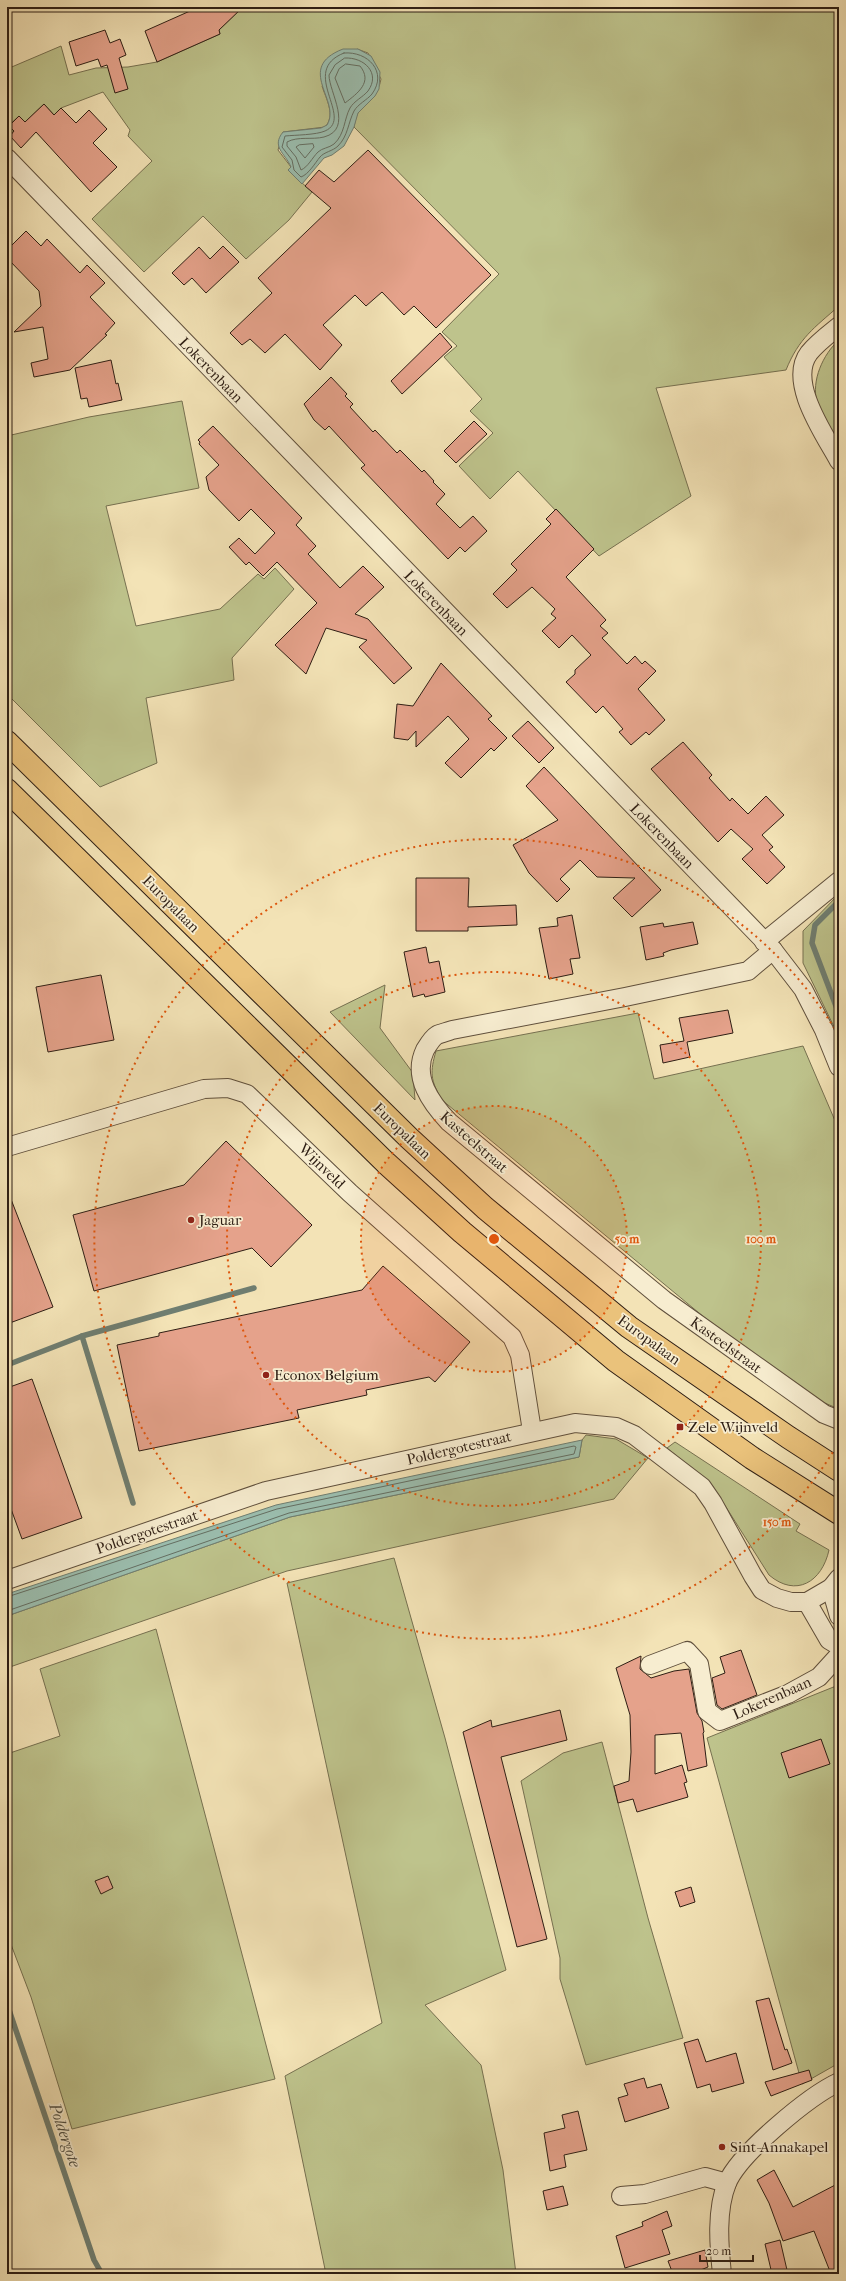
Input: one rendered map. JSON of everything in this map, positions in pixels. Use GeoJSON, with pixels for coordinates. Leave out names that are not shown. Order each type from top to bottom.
{"type":"FeatureCollection","features":[{"type":"Feature","properties":{"kind":"highway","name":"Europalaan"},"geometry":{"type":"LineString","coordinates":[[7,742],[409,1138],[486,1208],[629,1327],[781,1433],[839,1470]]}},
{"type":"Feature","properties":{"kind":"highway"},"geometry":{"type":"LineString","coordinates":[[7,790],[380,1158],[462,1232],[542,1301],[627,1370],[752,1458],[839,1513]]}},
{"type":"Feature","properties":{"kind":"street","name":"Lokerenbaan"},"geometry":{"type":"LineString","coordinates":[[7,158],[768,946],[803,989],[824,1030],[839,1067]]}},
{"type":"Feature","properties":{"kind":"street"},"geometry":{"type":"LineString","coordinates":[[839,326],[809,354],[801,372],[805,394],[814,415],[839,461]]}},
{"type":"Feature","properties":{"kind":"street","name":"Kasteelstraat"},"geometry":{"type":"LineString","coordinates":[[839,881],[768,946],[748,971],[625,997],[466,1027],[436,1035],[423,1054],[420,1072],[424,1087],[433,1106],[449,1122],[664,1300],[824,1414],[839,1420]]}},
{"type":"Feature","properties":{"kind":"street","name":"Wijnveld"},"geometry":{"type":"LineString","coordinates":[[7,1147],[204,1089],[228,1088],[247,1094],[372,1213],[512,1337],[520,1355],[532,1431]]}},
{"type":"Feature","properties":{"kind":"street","name":"Poldergotestraat"},"geometry":{"type":"LineString","coordinates":[[7,1580],[266,1491],[532,1431],[575,1423],[600,1424],[616,1427],[634,1435],[702,1487],[762,1590],[777,1598],[791,1602],[807,1602]]}},
{"type":"Feature","properties":{"kind":"street"},"geometry":{"type":"LineString","coordinates":[[839,1616],[835,1583],[807,1602],[829,1640],[839,1646]]}},
{"type":"Feature","properties":{"kind":"street","name":"Lokerenbaan"},"geometry":{"type":"LineString","coordinates":[[650,1665],[687,1651],[699,1664],[707,1711],[720,1721],[788,1694],[819,1677],[839,1655]]}},
{"type":"Feature","properties":{"kind":"street"},"geometry":{"type":"LineString","coordinates":[[722,2274],[720,2219],[727,2183],[748,2152],[786,2118],[839,2082]]}},
{"type":"Feature","properties":{"kind":"street"},"geometry":{"type":"LineString","coordinates":[[622,2196],[645,2194],[705,2177],[727,2183]]}},
{"type":"Feature","properties":{"kind":"green space"},"geometry":{"type":"Polygon","coordinates":[[[243,7],[839,7],[839,306],[815,327],[802,341],[786,370],[656,388],[691,496],[599,556],[518,471],[490,499],[459,466],[493,433],[470,411],[482,399],[444,357],[457,346],[442,332],[499,274],[354,127],[358,113],[378,89],[381,79],[368,53],[357,49],[322,86],[330,112],[330,117],[325,127],[283,132],[278,150],[291,167],[288,170],[312,192],[289,220],[246,259],[203,216],[144,272],[92,219],[152,161],[128,136],[130,130],[103,92],[61,108],[54,115],[44,104],[25,122],[19,116],[9,125],[14,131],[10,136],[7,133],[7,69],[61,46],[69,75],[96,68],[128,67],[157,62],[220,34],[219,30],[243,7]]]}},
{"type":"Feature","properties":{"kind":"green space"},"geometry":{"type":"Polygon","coordinates":[[[839,340],[839,440],[826,422],[821,412],[817,402],[816,385],[823,360],[839,340]]]}},
{"type":"Feature","properties":{"kind":"green space"},"geometry":{"type":"Polygon","coordinates":[[[182,401],[199,488],[106,506],[136,626],[220,609],[258,574],[264,579],[275,568],[294,589],[232,658],[234,680],[146,698],[157,763],[100,787],[7,694],[7,436],[89,417],[182,401]]]}},
{"type":"Feature","properties":{"kind":"green space"},"geometry":{"type":"Polygon","coordinates":[[[839,894],[839,1037],[803,963],[803,931],[839,894]]]}},
{"type":"Feature","properties":{"kind":"green space"},"geometry":{"type":"Polygon","coordinates":[[[385,985],[380,1028],[413,1073],[415,1100],[330,1012],[385,985]]]}},
{"type":"Feature","properties":{"kind":"green space"},"geometry":{"type":"Polygon","coordinates":[[[638,1013],[654,1079],[803,1046],[839,1130],[839,1409],[820,1401],[728,1337],[442,1100],[435,1087],[432,1070],[436,1051],[638,1013]]]}},
{"type":"Feature","properties":{"kind":"green space"},"geometry":{"type":"Polygon","coordinates":[[[586,1435],[616,1439],[648,1458],[614,1499],[287,1571],[7,1668],[7,1616],[290,1517],[579,1457],[582,1440],[586,1435]]]}},
{"type":"Feature","properties":{"kind":"green space"},"geometry":{"type":"Polygon","coordinates":[[[675,1442],[800,1524],[796,1531],[829,1550],[826,1561],[814,1578],[798,1586],[779,1582],[769,1575],[712,1485],[667,1448],[675,1442]]]}},
{"type":"Feature","properties":{"kind":"green space"},"geometry":{"type":"Polygon","coordinates":[[[394,1558],[445,1738],[506,1970],[425,2005],[481,2065],[503,2170],[516,2274],[326,2274],[285,2076],[382,2023],[287,1583],[394,1558]]]}},
{"type":"Feature","properties":{"kind":"green space"},"geometry":{"type":"Polygon","coordinates":[[[156,1629],[275,2079],[72,2129],[31,1997],[7,1934],[7,1754],[60,1736],[40,1669],[156,1629]]]}},
{"type":"Feature","properties":{"kind":"green space"},"geometry":{"type":"Polygon","coordinates":[[[836,1686],[839,1707],[839,2063],[802,2084],[707,1738],[836,1686]]]}},
{"type":"Feature","properties":{"kind":"green space"},"geometry":{"type":"Polygon","coordinates":[[[602,1742],[648,1918],[683,2038],[586,2065],[560,1979],[560,1958],[521,1781],[563,1753],[602,1742]]]}},
{"type":"Feature","properties":{"kind":"water"},"geometry":{"type":"Polygon","coordinates":[[[343,49],[358,49],[371,56],[380,72],[379,89],[375,96],[358,113],[354,127],[344,146],[332,155],[324,158],[302,184],[288,170],[291,167],[280,150],[278,142],[283,132],[321,128],[327,125],[330,116],[329,106],[320,75],[322,66],[329,57],[343,49]]]}},
{"type":"Feature","properties":{"kind":"water"},"geometry":{"type":"Polygon","coordinates":[[[582,1440],[579,1457],[290,1517],[7,1616],[7,1594],[276,1505],[582,1440]]]}},
{"type":"Feature","properties":{"kind":"building"},"geometry":{"type":"Polygon","coordinates":[[[199,7],[243,7],[219,30],[220,34],[157,62],[145,31],[199,7]]]}},
{"type":"Feature","properties":{"kind":"building"},"geometry":{"type":"Polygon","coordinates":[[[105,30],[110,43],[120,39],[126,55],[119,58],[128,89],[115,93],[107,65],[101,67],[98,59],[76,66],[69,42],[105,30]]]}},
{"type":"Feature","properties":{"kind":"building"},"geometry":{"type":"Polygon","coordinates":[[[44,104],[54,115],[61,108],[76,123],[89,110],[107,129],[93,143],[117,167],[91,192],[36,132],[21,148],[10,136],[14,131],[9,126],[19,116],[25,122],[44,104]]]}},
{"type":"Feature","properties":{"kind":"building"},"geometry":{"type":"Polygon","coordinates":[[[368,150],[491,275],[436,328],[414,306],[404,315],[382,292],[366,306],[355,295],[323,325],[342,345],[320,370],[285,334],[265,353],[250,339],[242,345],[230,333],[272,293],[258,278],[331,208],[305,186],[319,170],[334,182],[368,150]]]}},
{"type":"Feature","properties":{"kind":"building"},"geometry":{"type":"Polygon","coordinates":[[[26,231],[41,246],[47,239],[80,273],[87,265],[105,283],[90,297],[115,323],[105,334],[107,335],[70,370],[34,377],[31,363],[48,359],[43,327],[14,332],[41,306],[39,291],[7,258],[7,250],[26,231]]]}},
{"type":"Feature","properties":{"kind":"building"},"geometry":{"type":"Polygon","coordinates":[[[223,246],[239,262],[206,293],[192,278],[184,285],[172,273],[199,247],[210,259],[223,246]]]}},
{"type":"Feature","properties":{"kind":"building"},"geometry":{"type":"Polygon","coordinates":[[[440,333],[452,347],[402,394],[391,381],[440,333]]]}},
{"type":"Feature","properties":{"kind":"building"},"geometry":{"type":"Polygon","coordinates":[[[111,360],[116,384],[118,383],[122,400],[89,407],[87,398],[81,399],[75,368],[111,360]]]}},
{"type":"Feature","properties":{"kind":"building"},"geometry":{"type":"Polygon","coordinates":[[[331,377],[347,394],[345,396],[353,404],[350,407],[373,432],[375,430],[397,453],[400,450],[422,472],[424,470],[434,481],[433,482],[445,494],[436,504],[460,528],[473,516],[487,531],[465,552],[460,547],[448,559],[361,468],[365,465],[329,426],[325,430],[314,420],[304,404],[331,377]]]}},
{"type":"Feature","properties":{"kind":"building"},"geometry":{"type":"Polygon","coordinates":[[[474,421],[487,434],[456,463],[444,451],[474,421]]]}},
{"type":"Feature","properties":{"kind":"building"},"geometry":{"type":"Polygon","coordinates":[[[213,426],[302,518],[296,525],[316,546],[308,554],[340,588],[363,566],[384,587],[355,614],[368,619],[412,668],[394,684],[359,647],[367,640],[326,628],[306,674],[275,645],[317,603],[277,562],[263,576],[249,562],[246,565],[229,547],[239,538],[255,554],[275,533],[251,509],[239,521],[209,490],[206,477],[219,465],[199,444],[200,442],[198,440],[213,426]]]}},
{"type":"Feature","properties":{"kind":"building"},"geometry":{"type":"Polygon","coordinates":[[[556,509],[594,549],[566,577],[606,620],[600,626],[608,633],[602,638],[627,664],[635,656],[642,664],[645,661],[656,671],[638,689],[665,720],[649,735],[646,732],[631,745],[619,732],[623,729],[603,706],[596,713],[566,682],[575,674],[575,670],[591,655],[572,635],[559,648],[542,631],[556,618],[551,614],[555,609],[532,587],[507,608],[493,594],[517,570],[511,564],[551,524],[546,519],[556,509]]]}},
{"type":"Feature","properties":{"kind":"building"},"geometry":{"type":"Polygon","coordinates":[[[441,663],[492,716],[488,719],[507,738],[494,751],[491,748],[461,778],[445,763],[469,739],[448,716],[416,747],[416,731],[408,740],[394,738],[397,704],[413,706],[441,663]]]}},
{"type":"Feature","properties":{"kind":"building"},"geometry":{"type":"Polygon","coordinates":[[[528,721],[554,748],[539,763],[512,736],[528,721]]]}},
{"type":"Feature","properties":{"kind":"building"},"geometry":{"type":"Polygon","coordinates":[[[683,742],[712,775],[709,778],[730,801],[732,798],[748,814],[766,796],[784,815],[762,835],[773,847],[769,850],[785,867],[767,884],[742,859],[753,849],[731,829],[718,842],[651,769],[683,742]]]}},
{"type":"Feature","properties":{"kind":"building"},"geometry":{"type":"Polygon","coordinates":[[[544,767],[661,890],[632,917],[613,898],[635,878],[597,877],[580,860],[560,879],[570,889],[557,902],[529,873],[513,845],[558,820],[526,786],[544,767]]]}},
{"type":"Feature","properties":{"kind":"building"},"geometry":{"type":"Polygon","coordinates":[[[416,878],[469,878],[468,907],[516,905],[517,925],[468,927],[468,931],[416,931],[416,878]]]}},
{"type":"Feature","properties":{"kind":"building"},"geometry":{"type":"Polygon","coordinates":[[[572,915],[580,958],[570,959],[573,974],[549,979],[539,928],[558,926],[557,918],[572,915]]]}},
{"type":"Feature","properties":{"kind":"building"},"geometry":{"type":"Polygon","coordinates":[[[693,922],[698,944],[671,950],[663,953],[664,956],[646,960],[640,927],[663,923],[664,927],[693,922]]]}},
{"type":"Feature","properties":{"kind":"building"},"geometry":{"type":"Polygon","coordinates":[[[426,947],[429,963],[439,961],[445,992],[425,997],[424,994],[413,997],[404,952],[426,947]]]}},
{"type":"Feature","properties":{"kind":"building"},"geometry":{"type":"Polygon","coordinates":[[[101,975],[114,1040],[48,1052],[36,987],[101,975]]]}},
{"type":"Feature","properties":{"kind":"building"},"geometry":{"type":"Polygon","coordinates":[[[728,1010],[733,1033],[687,1042],[690,1057],[663,1063],[660,1045],[684,1041],[679,1018],[728,1010]]]}},
{"type":"Feature","properties":{"kind":"building","name":"Jaguar"},"geometry":{"type":"Polygon","coordinates":[[[226,1141],[312,1225],[271,1267],[252,1248],[94,1291],[73,1215],[184,1185],[226,1141]]]}},
{"type":"Feature","properties":{"kind":"building"},"geometry":{"type":"Polygon","coordinates":[[[7,1189],[53,1307],[7,1324],[7,1189]]]}},
{"type":"Feature","properties":{"kind":"building"},"geometry":{"type":"Polygon","coordinates":[[[383,1266],[470,1342],[435,1382],[429,1377],[366,1390],[367,1395],[297,1410],[299,1418],[139,1451],[117,1345],[159,1336],[159,1333],[362,1290],[383,1266]]]}},
{"type":"Feature","properties":{"kind":"building"},"geometry":{"type":"Polygon","coordinates":[[[32,1379],[82,1518],[22,1539],[7,1498],[7,1388],[32,1379]]]}},
{"type":"Feature","properties":{"kind":"building"},"geometry":{"type":"Polygon","coordinates":[[[741,1650],[757,1695],[722,1709],[717,1705],[712,1678],[725,1673],[720,1657],[741,1650]]]}},
{"type":"Feature","properties":{"kind":"building"},"geometry":{"type":"Polygon","coordinates":[[[641,1656],[640,1669],[651,1678],[674,1671],[689,1669],[697,1713],[702,1721],[707,1766],[688,1771],[681,1733],[655,1735],[655,1774],[682,1765],[687,1782],[684,1783],[688,1797],[637,1812],[633,1799],[618,1803],[614,1786],[629,1781],[631,1752],[630,1715],[616,1668],[641,1656]]]}},
{"type":"Feature","properties":{"kind":"building"},"geometry":{"type":"Polygon","coordinates":[[[560,1710],[567,1740],[501,1757],[547,1939],[517,1947],[463,1732],[491,1720],[492,1727],[560,1710]]]}},
{"type":"Feature","properties":{"kind":"building"},"geometry":{"type":"Polygon","coordinates":[[[821,1739],[830,1764],[789,1778],[781,1753],[821,1739]]]}},
{"type":"Feature","properties":{"kind":"building"},"geometry":{"type":"Polygon","coordinates":[[[108,1876],[113,1888],[101,1894],[95,1881],[108,1876]]]}},
{"type":"Feature","properties":{"kind":"building"},"geometry":{"type":"Polygon","coordinates":[[[691,1887],[695,1902],[680,1907],[675,1892],[691,1887]]]}},
{"type":"Feature","properties":{"kind":"building"},"geometry":{"type":"Polygon","coordinates":[[[769,1998],[785,2050],[787,2049],[792,2063],[773,2070],[756,2001],[769,1998]]]}},
{"type":"Feature","properties":{"kind":"building"},"geometry":{"type":"Polygon","coordinates":[[[698,2039],[706,2062],[736,2053],[744,2083],[712,2092],[710,2084],[697,2088],[684,2043],[698,2039]]]}},
{"type":"Feature","properties":{"kind":"building"},"geometry":{"type":"Polygon","coordinates":[[[809,2070],[812,2080],[771,2096],[765,2082],[809,2070]]]}},
{"type":"Feature","properties":{"kind":"building"},"geometry":{"type":"Polygon","coordinates":[[[644,2078],[647,2088],[661,2084],[669,2108],[625,2122],[618,2098],[628,2095],[624,2084],[644,2078]]]}},
{"type":"Feature","properties":{"kind":"building"},"geometry":{"type":"Polygon","coordinates":[[[578,2111],[587,2150],[564,2155],[566,2167],[550,2171],[544,2133],[565,2128],[562,2115],[578,2111]]]}},
{"type":"Feature","properties":{"kind":"building"},"geometry":{"type":"Polygon","coordinates":[[[774,2170],[793,2207],[839,2183],[839,2274],[831,2274],[814,2231],[783,2241],[769,2203],[757,2180],[774,2170]]]}},
{"type":"Feature","properties":{"kind":"building"},"geometry":{"type":"Polygon","coordinates":[[[563,2186],[568,2205],[547,2210],[543,2191],[563,2186]]]}},
{"type":"Feature","properties":{"kind":"building"},"geometry":{"type":"Polygon","coordinates":[[[667,2211],[672,2226],[662,2230],[670,2254],[625,2268],[616,2236],[643,2226],[642,2222],[667,2211]]]}},
{"type":"Feature","properties":{"kind":"building"},"geometry":{"type":"Polygon","coordinates":[[[780,2240],[787,2270],[772,2274],[765,2244],[780,2240]]]}},
{"type":"Feature","properties":{"kind":"building"},"geometry":{"type":"Polygon","coordinates":[[[705,2250],[708,2267],[691,2274],[673,2274],[668,2261],[705,2250]]]}},
{"type":"Feature","properties":{"kind":"waterway"},"geometry":{"type":"LineString","coordinates":[[839,901],[815,925],[812,943],[839,1014]]}},
{"type":"Feature","properties":{"kind":"waterway"},"geometry":{"type":"LineString","coordinates":[[7,1365],[82,1336],[254,1288]]}},
{"type":"Feature","properties":{"kind":"waterway"},"geometry":{"type":"LineString","coordinates":[[82,1336],[133,1503]]}},
{"type":"Feature","properties":{"kind":"waterway","name":"Poldergote"},"geometry":{"type":"LineString","coordinates":[[7,2004],[94,2260],[102,2274]]}},
{"type":"Feature","properties":{"kind":"place","name":"Jaguar"},"geometry":{"type":"Point","coordinates":[191,1220]}},
{"type":"Feature","properties":{"kind":"place","name":"Econox Belgium"},"geometry":{"type":"Point","coordinates":[266,1375]}},
{"type":"Feature","properties":{"kind":"place","name":"Zele Wijnveld"},"geometry":{"type":"Point","coordinates":[680,1427]}},
{"type":"Feature","properties":{"kind":"place","name":"Sint-Annakapel"},"geometry":{"type":"Point","coordinates":[722,2147]}}]}
